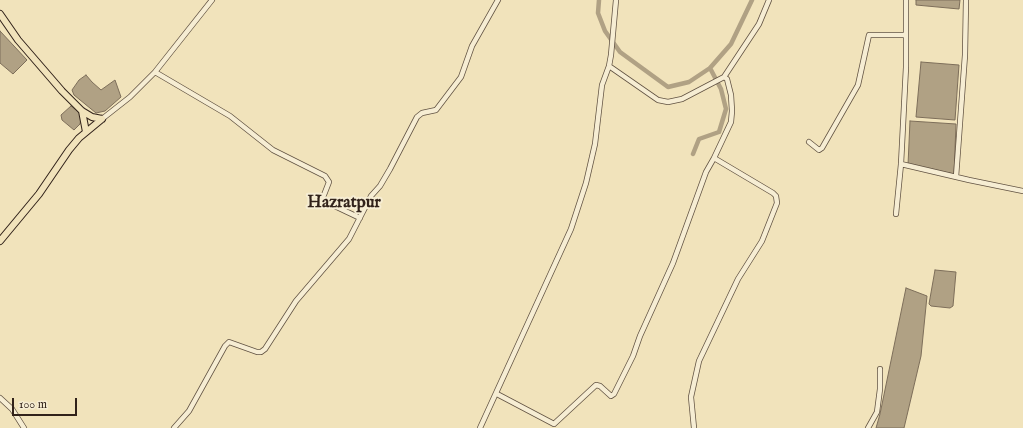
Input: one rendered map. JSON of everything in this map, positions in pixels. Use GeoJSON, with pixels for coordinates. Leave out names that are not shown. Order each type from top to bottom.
{"type":"FeatureCollection","features":[{"type":"Feature","properties":{"kind":"main road"},"geometry":{"type":"LineString","coordinates":[[0,14],[18,40],[82,111],[92,117],[102,120]]}},
{"type":"Feature","properties":{"kind":"main road"},"geometry":{"type":"LineString","coordinates":[[82,111],[86,132]]}},
{"type":"Feature","properties":{"kind":"main road"},"geometry":{"type":"LineString","coordinates":[[0,241],[35,200],[69,150],[86,132],[102,120]]}},
{"type":"Feature","properties":{"kind":"street"},"geometry":{"type":"LineString","coordinates":[[102,120],[130,98],[155,72],[212,0]]}},
{"type":"Feature","properties":{"kind":"street"},"geometry":{"type":"LineString","coordinates":[[174,428],[192,406],[225,346],[229,342],[257,352],[261,352],[265,349],[296,301],[349,239],[371,196],[380,186],[417,117],[422,113],[436,110],[461,77],[472,46],[498,0]]}},
{"type":"Feature","properties":{"kind":"street"},"geometry":{"type":"LineString","coordinates":[[480,428],[497,394],[571,229],[589,168],[597,128],[602,85],[612,55],[616,0]]}},
{"type":"Feature","properties":{"kind":"street"},"geometry":{"type":"LineString","coordinates":[[609,66],[650,96],[668,102],[682,99],[711,85],[723,77],[759,24],[769,0]]}},
{"type":"Feature","properties":{"kind":"street"},"geometry":{"type":"LineString","coordinates":[[896,214],[901,164],[906,0]]}},
{"type":"Feature","properties":{"kind":"street"},"geometry":{"type":"LineString","coordinates":[[956,178],[965,55],[966,0]]}},
{"type":"Feature","properties":{"kind":"street"},"geometry":{"type":"LineString","coordinates":[[809,142],[819,150],[822,148],[858,85],[869,35],[906,35]]}},
{"type":"Feature","properties":{"kind":"street"},"geometry":{"type":"LineString","coordinates":[[155,72],[230,116],[274,150],[325,176],[329,182],[322,200],[360,218]]}},
{"type":"Feature","properties":{"kind":"street"},"geometry":{"type":"LineString","coordinates":[[497,394],[526,411],[554,424],[594,386],[600,386],[610,396],[614,394],[633,356],[640,336],[673,263],[706,172],[730,122],[732,111],[727,79],[723,77]]}},
{"type":"Feature","properties":{"kind":"street"},"geometry":{"type":"LineString","coordinates":[[694,428],[691,397],[699,361],[738,279],[762,241],[778,203],[776,196],[773,193],[714,158]]}},
{"type":"Feature","properties":{"kind":"street"},"geometry":{"type":"LineString","coordinates":[[901,164],[956,178],[1023,190]]}},
{"type":"Feature","properties":{"kind":"street"},"geometry":{"type":"LineString","coordinates":[[868,428],[877,412],[880,389],[880,369]]}},
{"type":"Feature","properties":{"kind":"street"},"geometry":{"type":"LineString","coordinates":[[0,398],[12,409],[24,428]]}},
{"type":"Feature","properties":{"kind":"shaded area"},"geometry":{"type":"Polygon","coordinates":[[[916,0],[960,0],[959,9],[916,5],[916,0]]]}},
{"type":"Feature","properties":{"kind":"shaded area"},"geometry":{"type":"Polygon","coordinates":[[[0,31],[27,60],[13,74],[0,63],[0,31]]]}},
{"type":"Feature","properties":{"kind":"shaded area"},"geometry":{"type":"Polygon","coordinates":[[[921,62],[959,65],[955,120],[916,117],[921,62]]]}},
{"type":"Feature","properties":{"kind":"shaded area"},"geometry":{"type":"Polygon","coordinates":[[[86,75],[101,90],[115,80],[121,97],[105,111],[96,113],[74,95],[72,90],[79,80],[86,75]]]}},
{"type":"Feature","properties":{"kind":"shaded area"},"geometry":{"type":"Polygon","coordinates":[[[71,106],[80,113],[81,118],[80,124],[74,130],[62,120],[61,115],[71,106]]]}},
{"type":"Feature","properties":{"kind":"shaded area"},"geometry":{"type":"Polygon","coordinates":[[[910,121],[956,124],[954,174],[908,165],[910,121]]]}},
{"type":"Feature","properties":{"kind":"shaded area"},"geometry":{"type":"Polygon","coordinates":[[[935,270],[956,272],[953,306],[950,308],[931,306],[929,304],[935,270]]]}},
{"type":"Feature","properties":{"kind":"shaded area"},"geometry":{"type":"Polygon","coordinates":[[[906,288],[927,296],[921,356],[904,428],[876,428],[880,414],[906,288]]]}},
{"type":"Feature","properties":{"kind":"waterway"},"geometry":{"type":"LineString","coordinates":[[599,0],[598,13],[605,31],[620,52],[668,87],[689,82],[710,68],[731,44],[752,0]]}},
{"type":"Feature","properties":{"kind":"waterway"},"geometry":{"type":"LineString","coordinates":[[693,154],[699,139],[719,132],[726,109],[721,89],[710,68]]}},
{"type":"Feature","properties":{"kind":"district","name":"Hazratpur"},"geometry":{"type":"Point","coordinates":[344,204]}}]}
